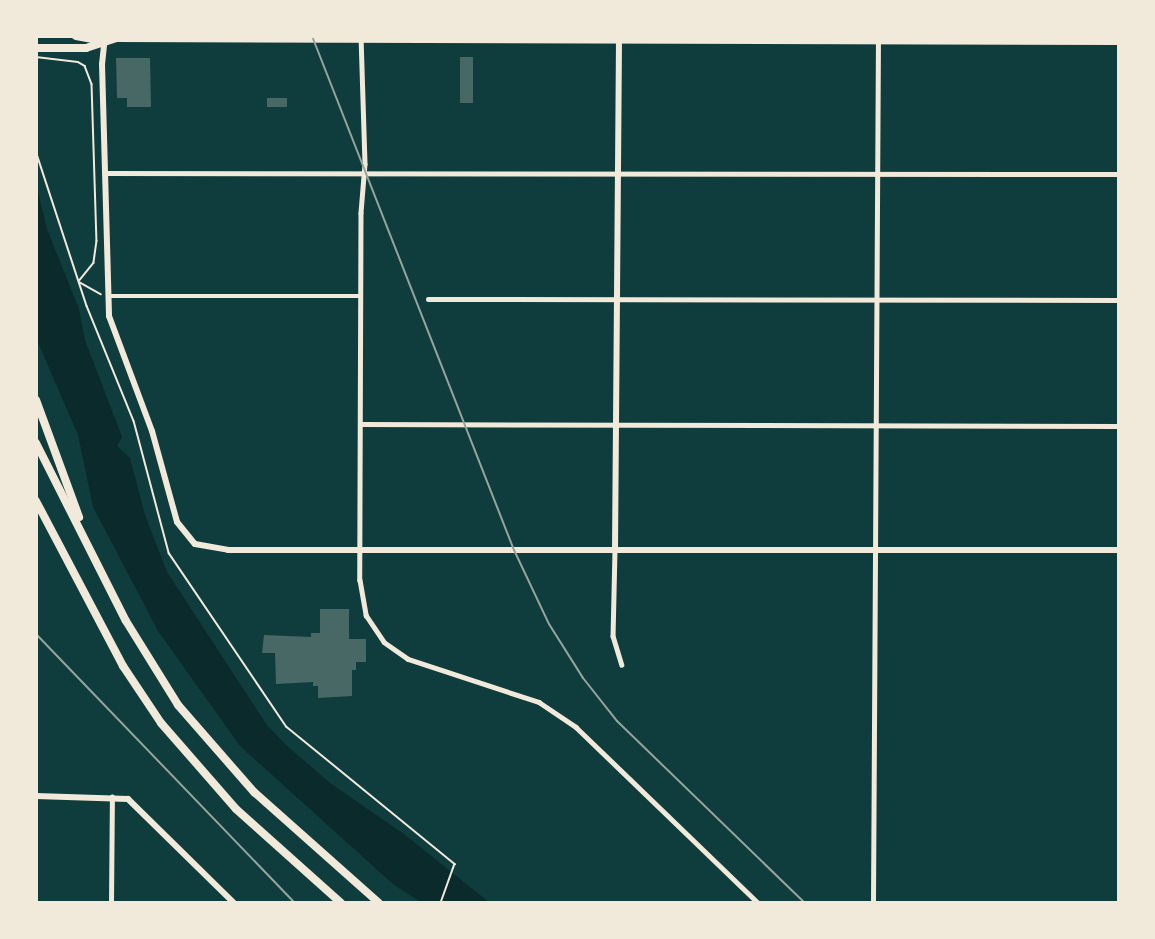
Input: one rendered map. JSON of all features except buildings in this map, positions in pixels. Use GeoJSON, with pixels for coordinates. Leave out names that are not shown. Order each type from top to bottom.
{"type":"FeatureCollection","features":[{"type":"Feature","properties":{"kind":"highway"},"geometry":{"type":"LineString","coordinates":[[36,400],[102,573]]}},
{"type":"Feature","properties":{"kind":"highway"},"geometry":{"type":"LineString","coordinates":[[36,443],[134,636],[173,698],[254,792],[379,903]]}},
{"type":"Feature","properties":{"kind":"highway"},"geometry":{"type":"LineString","coordinates":[[36,501],[49,529]]}},
{"type":"Feature","properties":{"kind":"highway"},"geometry":{"type":"LineString","coordinates":[[36,508],[134,683],[185,754],[225,798],[341,903]]}},
{"type":"Feature","properties":{"kind":"main road"},"geometry":{"type":"LineString","coordinates":[[76,36],[105,39],[361,37],[1119,40]]}},
{"type":"Feature","properties":{"kind":"main road"},"geometry":{"type":"LineString","coordinates":[[36,48],[86,48],[105,39]]}},
{"type":"Feature","properties":{"kind":"street"},"geometry":{"type":"LineString","coordinates":[[361,37],[364,173],[360,296],[360,550],[364,609],[389,647],[408,659],[539,702],[576,727],[758,903]]}},
{"type":"Feature","properties":{"kind":"street"},"geometry":{"type":"LineString","coordinates":[[619,38],[618,426],[613,636],[622,664]]}},
{"type":"Feature","properties":{"kind":"street"},"geometry":{"type":"LineString","coordinates":[[873,903],[878,38]]}},
{"type":"Feature","properties":{"kind":"street"},"geometry":{"type":"LineString","coordinates":[[105,39],[104,173],[109,316],[152,431],[177,522],[187,537],[214,549],[1119,550]]}},
{"type":"Feature","properties":{"kind":"street"},"geometry":{"type":"LineString","coordinates":[[104,173],[1119,174]]}},
{"type":"Feature","properties":{"kind":"street"},"geometry":{"type":"LineString","coordinates":[[108,296],[360,296]]}},
{"type":"Feature","properties":{"kind":"street"},"geometry":{"type":"LineString","coordinates":[[428,299],[1119,300]]}},
{"type":"Feature","properties":{"kind":"street"},"geometry":{"type":"LineString","coordinates":[[360,424],[1119,426]]}},
{"type":"Feature","properties":{"kind":"street"},"geometry":{"type":"LineString","coordinates":[[36,796],[128,799],[234,903]]}},
{"type":"Feature","properties":{"kind":"street"},"geometry":{"type":"LineString","coordinates":[[111,903],[112,797]]}},
{"type":"Feature","properties":{"kind":"path"},"geometry":{"type":"LineString","coordinates":[[36,57],[81,63],[85,66],[93,84],[97,241],[94,262],[79,281]]}},
{"type":"Feature","properties":{"kind":"path"},"geometry":{"type":"LineString","coordinates":[[36,151],[79,281],[134,421],[169,553],[276,715],[455,867],[441,903]]}},
{"type":"Feature","properties":{"kind":"path"},"geometry":{"type":"LineString","coordinates":[[79,281],[108,296]]}},
{"type":"Feature","properties":{"kind":"water"},"geometry":{"type":"Polygon","coordinates":[[[36,184],[47,229],[79,309],[85,340],[122,437],[117,446],[130,458],[145,515],[167,572],[267,725],[285,744],[330,783],[404,834],[490,903],[422,903],[394,885],[240,746],[158,631],[93,507],[78,435],[36,338],[36,184]]]}},
{"type":"Feature","properties":{"kind":"railway"},"geometry":{"type":"LineString","coordinates":[[312,36],[514,550],[549,624],[583,678],[617,721],[805,903]]}},
{"type":"Feature","properties":{"kind":"railway"},"geometry":{"type":"LineString","coordinates":[[36,634],[295,903]]}}]}
